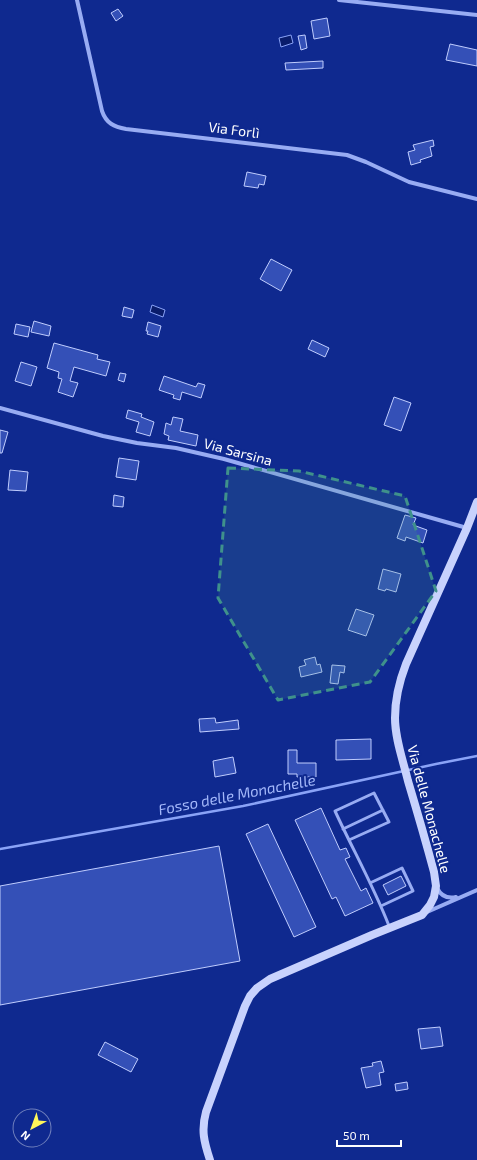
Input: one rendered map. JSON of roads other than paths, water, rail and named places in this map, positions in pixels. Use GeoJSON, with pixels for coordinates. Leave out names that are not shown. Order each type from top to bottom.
{"type":"FeatureCollection","features":[{"type":"Feature","properties":{"kind":"street","name":"Via Forlì"},"geometry":{"type":"LineString","coordinates":[[77,0],[102,111],[106,119],[112,125],[126,129],[347,155],[409,182],[477,199]]}},
{"type":"Feature","properties":{"kind":"street"},"geometry":{"type":"LineString","coordinates":[[339,0],[477,15]]}},
{"type":"Feature","properties":{"kind":"street","name":"Via Sarsina"},"geometry":{"type":"LineString","coordinates":[[0,408],[103,436],[189,451],[224,459],[467,528]]}},
{"type":"Feature","properties":{"kind":"street","name":"Via delle Monachelle"},"geometry":{"type":"LineString","coordinates":[[422,915],[434,897],[436,886],[435,875],[398,740],[395,724],[398,687],[406,664],[467,528],[477,502]]}},
{"type":"Feature","properties":{"kind":"street"},"geometry":{"type":"LineString","coordinates":[[435,875],[437,889],[443,895],[451,898],[477,890]]}},
{"type":"Feature","properties":{"kind":"street"},"geometry":{"type":"LineString","coordinates":[[210,1160],[204,1138],[203,1125],[206,1112],[247,1000],[260,985],[270,979],[422,915],[466,894]]}},
{"type":"Feature","properties":{"kind":"lane"},"geometry":{"type":"LineString","coordinates":[[349,840],[389,822],[374,793],[335,811],[343,829],[381,906],[390,928]]}},
{"type":"Feature","properties":{"kind":"lane"},"geometry":{"type":"LineString","coordinates":[[343,829],[383,810]]}},
{"type":"Feature","properties":{"kind":"lane"},"geometry":{"type":"LineString","coordinates":[[370,883],[402,868],[413,891],[381,906]]}},
{"type":"Feature","properties":{"kind":"waterway","name":"Fosso delle Monachelle"},"geometry":{"type":"LineString","coordinates":[[0,849],[243,806],[477,756]]}}]}
